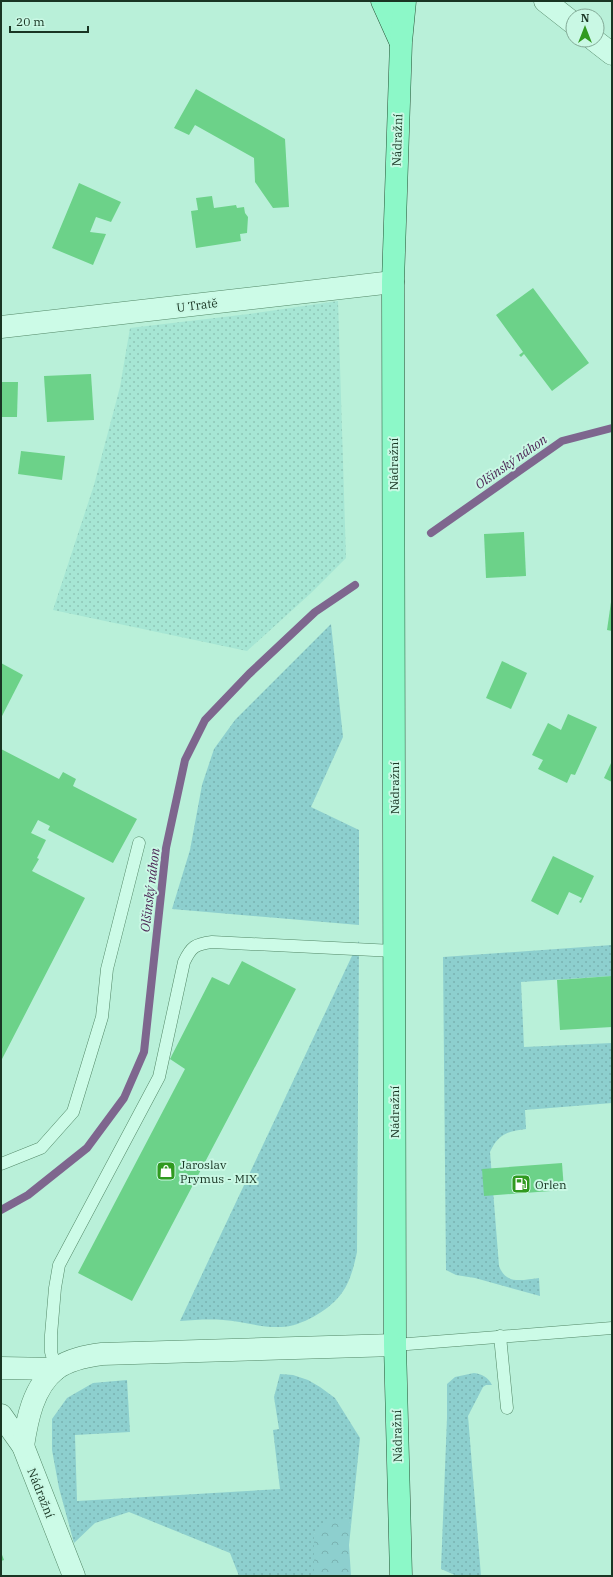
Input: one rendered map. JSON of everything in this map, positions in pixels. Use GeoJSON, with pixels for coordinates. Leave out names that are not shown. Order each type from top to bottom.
{"type":"FeatureCollection","features":[{"type":"Feature","properties":{"kind":"main road"},"geometry":{"type":"LineString","coordinates":[[382,1],[400,42]]}},
{"type":"Feature","properties":{"kind":"main road","name":"Nádražní"},"geometry":{"type":"LineString","coordinates":[[401,1576],[395,1345],[393,282],[400,42],[405,1]]}},
{"type":"Feature","properties":{"kind":"street"},"geometry":{"type":"LineString","coordinates":[[545,1],[565,17]]}},
{"type":"Feature","properties":{"kind":"street","name":"U Tratě"},"geometry":{"type":"LineString","coordinates":[[1,327],[393,282]]}},
{"type":"Feature","properties":{"kind":"street"},"geometry":{"type":"LineString","coordinates":[[23,1446],[27,1419],[34,1400],[43,1384],[56,1369],[68,1362],[84,1357],[102,1354],[395,1345]]}},
{"type":"Feature","properties":{"kind":"street"},"geometry":{"type":"LineString","coordinates":[[1,1368],[56,1369]]}},
{"type":"Feature","properties":{"kind":"street","name":"Nádražní"},"geometry":{"type":"LineString","coordinates":[[1,1415],[23,1446],[74,1576]]}},
{"type":"Feature","properties":{"kind":"lane"},"geometry":{"type":"LineString","coordinates":[[1,1164],[41,1148],[72,1112],[102,1018],[107,969],[139,842]]}},
{"type":"Feature","properties":{"kind":"lane"},"geometry":{"type":"LineString","coordinates":[[56,1369],[51,1352],[51,1335],[55,1288],[59,1265],[158,1077],[184,962],[189,953],[194,947],[202,943],[212,942],[394,951]]}},
{"type":"Feature","properties":{"kind":"lane"},"geometry":{"type":"LineString","coordinates":[[395,1345],[612,1328]]}},
{"type":"Feature","properties":{"kind":"lane"},"geometry":{"type":"LineString","coordinates":[[500,1336],[507,1408]]}},
{"type":"Feature","properties":{"kind":"shaded area"},"geometry":{"type":"Polygon","coordinates":[[[338,301],[346,558],[311,593],[247,651],[53,610],[94,485],[120,387],[130,328],[249,314],[338,301]]]}},
{"type":"Feature","properties":{"kind":"green space"},"geometry":{"type":"Polygon","coordinates":[[[331,624],[343,737],[311,807],[359,830],[359,925],[172,909],[190,850],[202,785],[214,749],[235,720],[331,624]]]}},
{"type":"Feature","properties":{"kind":"green space"},"geometry":{"type":"Polygon","coordinates":[[[359,941],[357,1252],[348,1283],[338,1298],[323,1311],[306,1321],[289,1326],[266,1326],[218,1320],[180,1321],[359,941]]]}},
{"type":"Feature","properties":{"kind":"green space"},"geometry":{"type":"Polygon","coordinates":[[[612,945],[612,976],[521,982],[524,1047],[612,1043],[612,1103],[525,1110],[526,1129],[504,1134],[496,1141],[490,1152],[499,1266],[502,1272],[510,1279],[521,1280],[539,1278],[540,1296],[475,1278],[456,1275],[446,1270],[443,957],[612,945]]]}},
{"type":"Feature","properties":{"kind":"green space"},"geometry":{"type":"Polygon","coordinates":[[[474,1373],[484,1376],[492,1385],[486,1385],[483,1387],[468,1416],[481,1576],[457,1576],[441,1569],[447,1384],[455,1377],[474,1373]]]}},
{"type":"Feature","properties":{"kind":"green space"},"geometry":{"type":"Polygon","coordinates":[[[280,1374],[293,1375],[308,1380],[335,1398],[360,1438],[351,1526],[347,1518],[314,1534],[314,1576],[239,1576],[230,1553],[129,1512],[95,1523],[74,1543],[59,1488],[52,1450],[52,1419],[67,1398],[93,1383],[127,1380],[130,1432],[75,1435],[77,1501],[280,1489],[273,1430],[279,1429],[274,1397],[280,1374]]]}},
{"type":"Feature","properties":{"kind":"green space"},"geometry":{"type":"Polygon","coordinates":[[[348,1518],[351,1526],[349,1545],[351,1576],[314,1576],[314,1534],[330,1520],[348,1518]]]}},
{"type":"Feature","properties":{"kind":"building"},"geometry":{"type":"Polygon","coordinates":[[[196,89],[285,139],[289,207],[273,208],[255,182],[254,158],[195,125],[189,135],[174,128],[196,89]]]}},
{"type":"Feature","properties":{"kind":"building"},"geometry":{"type":"Polygon","coordinates":[[[79,183],[121,202],[111,222],[96,217],[90,232],[106,234],[93,265],[52,248],[79,183]]]}},
{"type":"Feature","properties":{"kind":"building"},"geometry":{"type":"Polygon","coordinates":[[[212,196],[214,208],[236,205],[237,208],[244,207],[245,213],[248,217],[247,233],[240,234],[241,241],[196,248],[191,211],[198,210],[196,198],[212,196]]]}},
{"type":"Feature","properties":{"kind":"building"},"geometry":{"type":"Polygon","coordinates":[[[533,288],[589,363],[552,391],[524,354],[521,357],[519,355],[523,352],[496,315],[533,288]]]}},
{"type":"Feature","properties":{"kind":"building"},"geometry":{"type":"Polygon","coordinates":[[[91,374],[94,420],[47,422],[44,376],[91,374]]]}},
{"type":"Feature","properties":{"kind":"building"},"geometry":{"type":"Polygon","coordinates":[[[1,382],[18,382],[17,417],[1,417],[1,382]]]}},
{"type":"Feature","properties":{"kind":"building"},"geometry":{"type":"Polygon","coordinates":[[[21,451],[65,456],[62,480],[18,474],[21,451]]]}},
{"type":"Feature","properties":{"kind":"building"},"geometry":{"type":"Polygon","coordinates":[[[524,532],[526,576],[486,578],[484,534],[524,532]]]}},
{"type":"Feature","properties":{"kind":"building"},"geometry":{"type":"Polygon","coordinates":[[[612,602],[612,631],[607,630],[612,602]]]}},
{"type":"Feature","properties":{"kind":"building"},"geometry":{"type":"Polygon","coordinates":[[[502,661],[527,673],[511,709],[486,698],[502,661]]]}},
{"type":"Feature","properties":{"kind":"building"},"geometry":{"type":"Polygon","coordinates":[[[1,663],[23,675],[1,718],[1,663]]]}},
{"type":"Feature","properties":{"kind":"building"},"geometry":{"type":"Polygon","coordinates":[[[568,714],[597,727],[575,775],[571,774],[567,783],[538,769],[543,760],[532,755],[548,723],[561,730],[568,714]]]}},
{"type":"Feature","properties":{"kind":"building"},"geometry":{"type":"Polygon","coordinates":[[[1,749],[59,779],[63,772],[76,779],[73,786],[137,819],[113,863],[48,830],[50,826],[38,820],[31,833],[46,840],[37,858],[39,859],[32,871],[85,898],[1,1061],[1,749]]]}},
{"type":"Feature","properties":{"kind":"building"},"geometry":{"type":"Polygon","coordinates":[[[612,761],[612,782],[604,778],[612,761]]]}},
{"type":"Feature","properties":{"kind":"building"},"geometry":{"type":"Polygon","coordinates":[[[553,856],[594,876],[581,903],[579,902],[582,898],[569,892],[558,915],[531,901],[553,856]]]}},
{"type":"Feature","properties":{"kind":"building","name":"Jaroslav Prymus - MIX"},"geometry":{"type":"Polygon","coordinates":[[[242,961],[296,989],[132,1301],[78,1273],[185,1069],[170,1059],[212,977],[229,985],[242,961]]]}},
{"type":"Feature","properties":{"kind":"building"},"geometry":{"type":"Polygon","coordinates":[[[612,976],[612,1027],[560,1030],[557,980],[612,976]]]}},
{"type":"Feature","properties":{"kind":"building"},"geometry":{"type":"Polygon","coordinates":[[[562,1163],[564,1190],[484,1196],[482,1169],[562,1163]]]}},
{"type":"Feature","properties":{"kind":"building"},"geometry":{"type":"Polygon","coordinates":[[[1,1552],[4,1560],[1,1561],[1,1552]]]}},
{"type":"Feature","properties":{"kind":"waterway","name":"Olšinský náhon"},"geometry":{"type":"LineString","coordinates":[[431,533],[562,441],[612,428]]}},
{"type":"Feature","properties":{"kind":"waterway","name":"Olšinský náhon"},"geometry":{"type":"LineString","coordinates":[[1,1210],[28,1195],[87,1148],[124,1098],[144,1052],[166,848],[185,760],[205,720],[249,674],[315,612],[355,585]]}},
{"type":"Feature","properties":{"kind":"place","name":"Jaroslav Prymus - MIX"},"geometry":{"type":"Point","coordinates":[166,1171]}},
{"type":"Feature","properties":{"kind":"place","name":"Orlen"},"geometry":{"type":"Point","coordinates":[521,1184]}}]}
